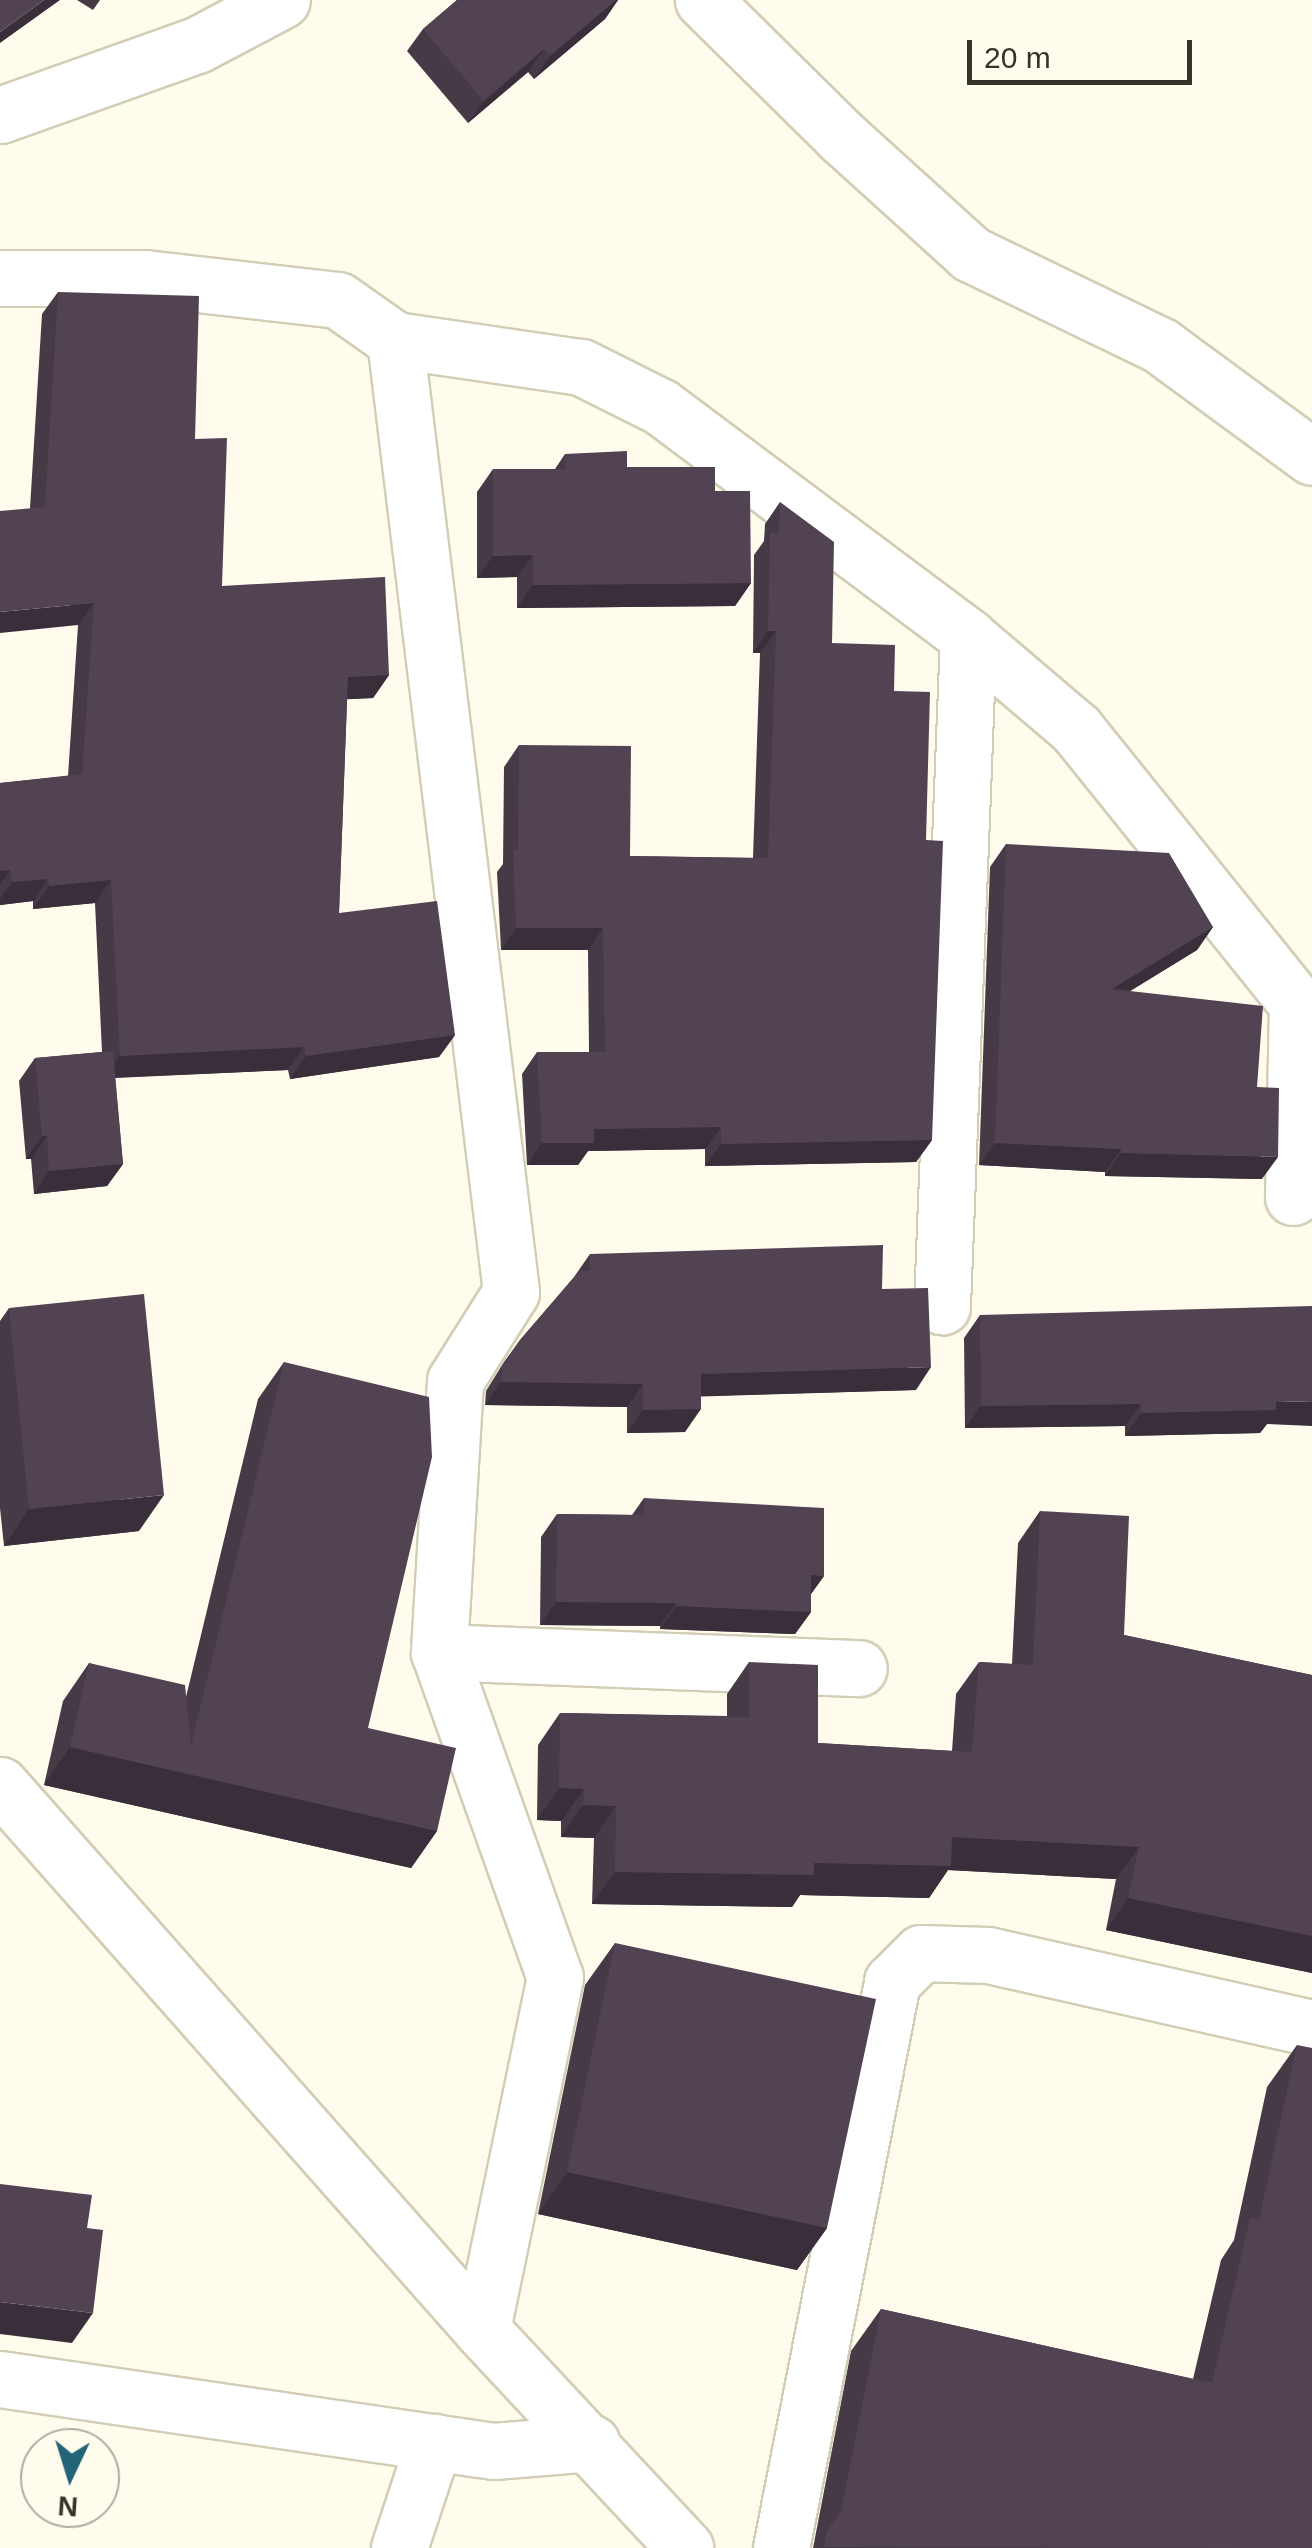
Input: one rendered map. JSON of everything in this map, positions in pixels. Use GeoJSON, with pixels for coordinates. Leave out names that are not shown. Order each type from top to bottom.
{"type":"FeatureCollection","features":[{"type":"Feature","properties":{"kind":"street"},"geometry":{"type":"LineString","coordinates":[[0,115],[197,46],[282,0]]}},
{"type":"Feature","properties":{"kind":"street"},"geometry":{"type":"LineString","coordinates":[[703,0],[842,137],[970,254],[1162,346],[1312,457]]}},
{"type":"Feature","properties":{"kind":"street"},"geometry":{"type":"LineString","coordinates":[[0,278],[145,278],[338,300],[395,340],[582,367],[661,407],[968,636],[1076,730],[1298,1004],[1293,1196]]}},
{"type":"Feature","properties":{"kind":"street"},"geometry":{"type":"LineString","coordinates":[[395,340],[510,1292],[454,1382],[439,1652],[555,1977],[482,2330]]}},
{"type":"Feature","properties":{"kind":"street"},"geometry":{"type":"LineString","coordinates":[[942,1306],[968,636]]}},
{"type":"Feature","properties":{"kind":"street"},"geometry":{"type":"LineString","coordinates":[[439,1652],[860,1668]]}},
{"type":"Feature","properties":{"kind":"street"},"geometry":{"type":"LineString","coordinates":[[0,1785],[482,2330],[592,2443],[685,2548]]}},
{"type":"Feature","properties":{"kind":"street"},"geometry":{"type":"LineString","coordinates":[[781,2548],[892,1982],[921,1952],[988,1955],[1312,2028]]}},
{"type":"Feature","properties":{"kind":"street"},"geometry":{"type":"LineString","coordinates":[[0,2379],[494,2451],[592,2443]]}},
{"type":"Feature","properties":{"kind":"street"},"geometry":{"type":"LineString","coordinates":[[399,2548],[434,2442]]}},
{"type":"Feature","properties":{"kind":"building"},"geometry":{"type":"Polygon","coordinates":[[[0,0],[44,0],[0,32],[0,0]]]}},
{"type":"Feature","properties":{"kind":"building"},"geometry":{"type":"Polygon","coordinates":[[[457,0],[616,0],[550,56],[544,49],[484,101],[423,29],[457,0]]]}},
{"type":"Feature","properties":{"kind":"building"},"geometry":{"type":"Polygon","coordinates":[[[58,292],[199,296],[195,439],[227,438],[222,586],[385,577],[389,675],[348,677],[339,913],[437,901],[455,1035],[306,1056],[304,1047],[120,1056],[111,880],[49,886],[48,879],[12,882],[10,870],[0,871],[0,783],[82,774],[94,603],[0,612],[0,511],[45,507],[58,292]]]}},
{"type":"Feature","properties":{"kind":"building"},"geometry":{"type":"Polygon","coordinates":[[[627,451],[627,467],[715,467],[715,491],[750,491],[751,583],[533,585],[533,555],[493,556],[493,469],[565,469],[565,454],[627,451]]]}},
{"type":"Feature","properties":{"kind":"building"},"geometry":{"type":"Polygon","coordinates":[[[780,502],[834,542],[832,643],[895,645],[894,691],[930,692],[926,840],[943,841],[932,1140],[721,1144],[721,1127],[594,1129],[594,1143],[542,1143],[537,1052],[605,1052],[603,928],[516,928],[513,850],[518,850],[519,745],[631,746],[630,856],[768,858],[776,631],[768,631],[770,533],[779,533],[780,502]]]}},
{"type":"Feature","properties":{"kind":"building"},"geometry":{"type":"Polygon","coordinates":[[[1006,844],[1169,853],[1213,927],[1112,989],[1263,1006],[1257,1087],[1279,1088],[1278,1157],[1121,1153],[1121,1149],[995,1143],[1006,844]]]}},
{"type":"Feature","properties":{"kind":"building"},"geometry":{"type":"Polygon","coordinates":[[[113,1051],[123,1164],[49,1171],[35,1058],[113,1051]]]}},
{"type":"Feature","properties":{"kind":"building"},"geometry":{"type":"Polygon","coordinates":[[[883,1245],[882,1289],[928,1288],[931,1367],[701,1374],[701,1409],[643,1410],[643,1384],[501,1382],[502,1368],[520,1340],[580,1271],[589,1271],[590,1254],[883,1245]]]}},
{"type":"Feature","properties":{"kind":"building"},"geometry":{"type":"Polygon","coordinates":[[[144,1294],[164,1495],[29,1509],[9,1308],[144,1294]]]}},
{"type":"Feature","properties":{"kind":"building"},"geometry":{"type":"Polygon","coordinates":[[[1312,1306],[1312,1402],[1276,1401],[1276,1410],[1141,1413],[1141,1404],[981,1406],[980,1315],[1312,1306]]]}},
{"type":"Feature","properties":{"kind":"building"},"geometry":{"type":"Polygon","coordinates":[[[284,1362],[429,1397],[432,1457],[368,1728],[456,1748],[437,1831],[70,1747],[89,1663],[185,1685],[191,1746],[284,1362]]]}},
{"type":"Feature","properties":{"kind":"building"},"geometry":{"type":"Polygon","coordinates":[[[644,1498],[824,1508],[824,1576],[811,1575],[811,1612],[676,1603],[556,1602],[557,1514],[644,1515],[644,1498]]]}},
{"type":"Feature","properties":{"kind":"building"},"geometry":{"type":"Polygon","coordinates":[[[1040,1511],[1129,1516],[1124,1635],[1312,1675],[1312,1936],[1128,1898],[1139,1847],[952,1837],[951,1866],[814,1863],[814,1875],[615,1872],[616,1806],[583,1805],[584,1789],[559,1788],[560,1713],[749,1717],[749,1662],[818,1665],[818,1743],[972,1752],[979,1662],[1033,1665],[1040,1511]]]}},
{"type":"Feature","properties":{"kind":"building"},"geometry":{"type":"Polygon","coordinates":[[[615,1943],[876,1999],[827,2228],[567,2172],[615,1943]]]}},
{"type":"Feature","properties":{"kind":"building"},"geometry":{"type":"Polygon","coordinates":[[[1297,2045],[1312,2048],[1312,2548],[824,2547],[827,2531],[841,2512],[881,2309],[1212,2383],[1250,2218],[1259,2220],[1297,2045]]]}},
{"type":"Feature","properties":{"kind":"building"},"geometry":{"type":"Polygon","coordinates":[[[0,2184],[92,2195],[87,2228],[103,2230],[93,2313],[0,2302],[0,2184]]]}}]}
